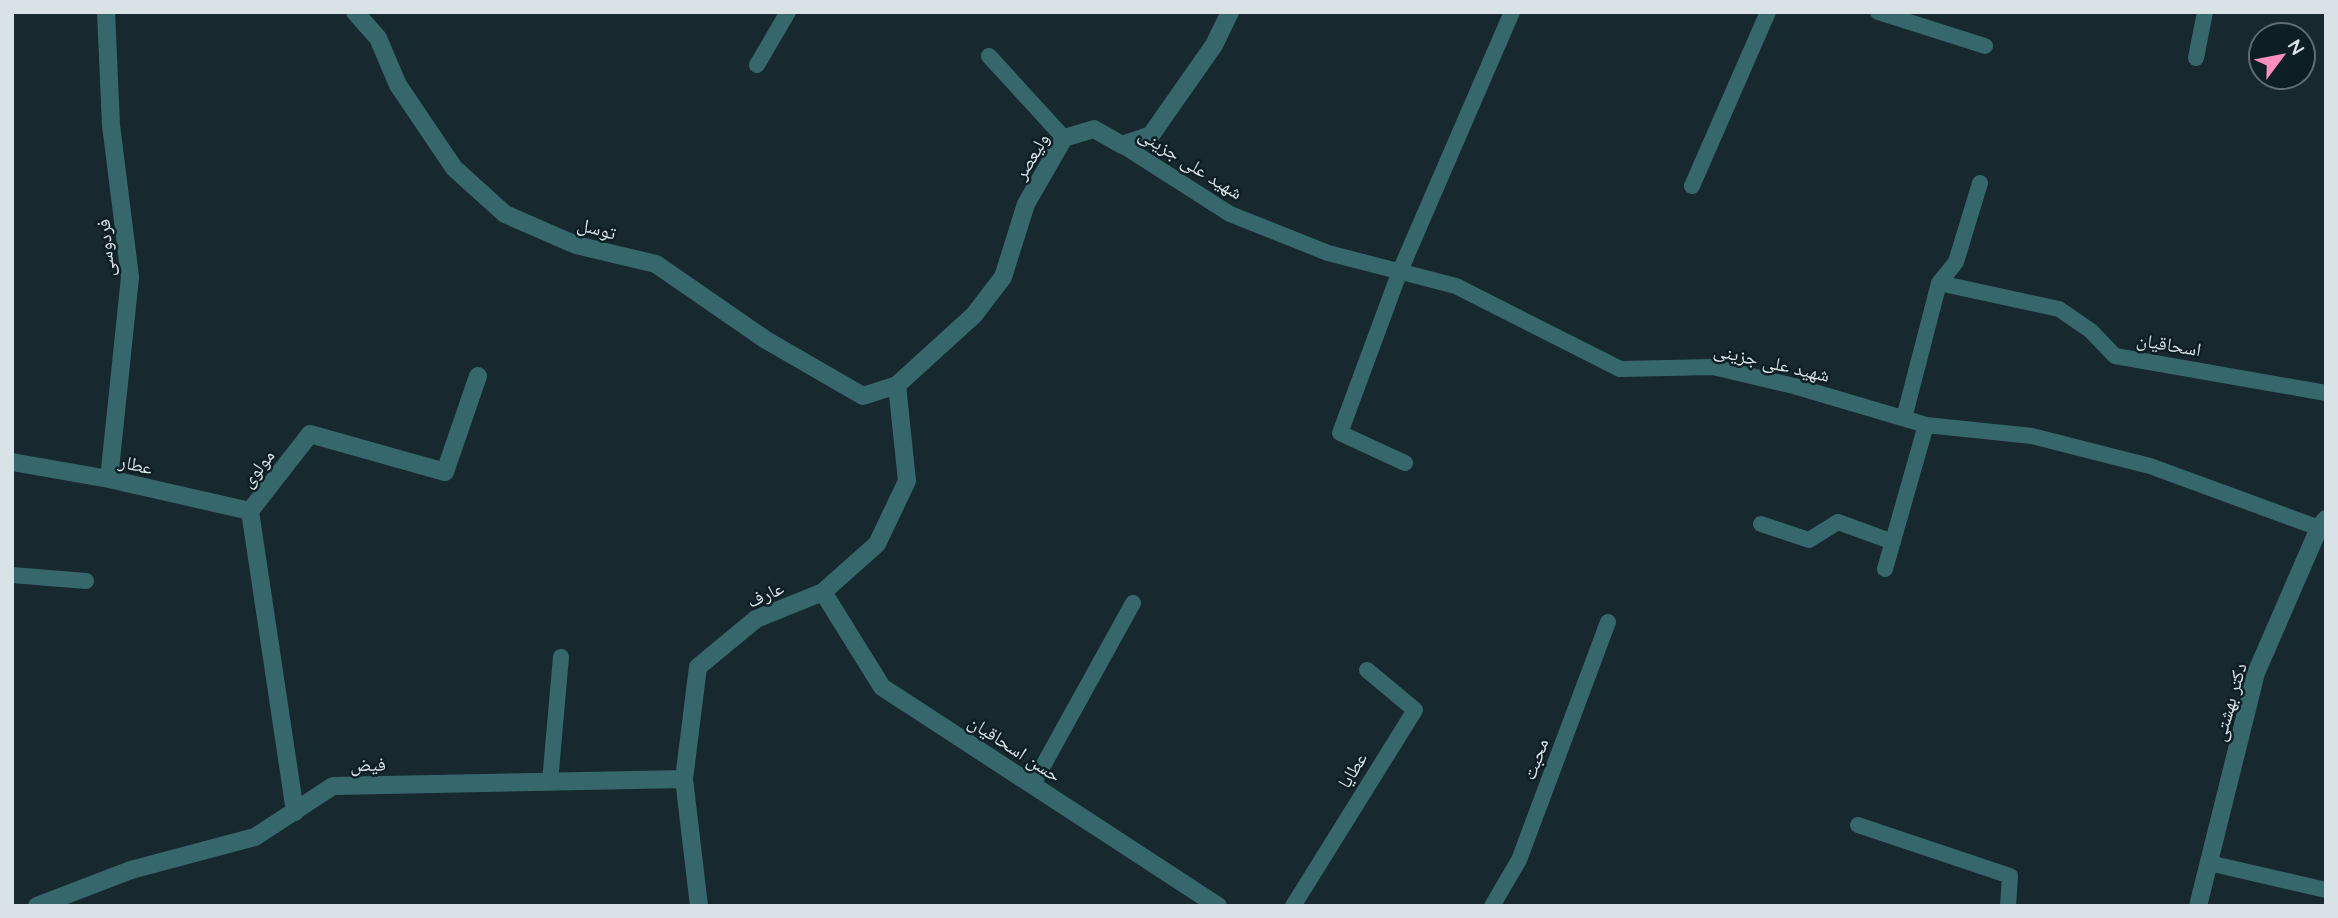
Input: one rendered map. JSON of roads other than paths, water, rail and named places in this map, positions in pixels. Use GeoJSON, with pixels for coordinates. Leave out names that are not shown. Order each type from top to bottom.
{"type":"FeatureCollection","features":[{"type":"Feature","properties":{"kind":"street","name":"فردوسی"},"geometry":{"type":"LineString","coordinates":[[106,12],[111,125],[130,276],[109,480]]}},
{"type":"Feature","properties":{"kind":"street","name":"توسل"},"geometry":{"type":"LineString","coordinates":[[355,12],[377,38],[398,85],[454,168],[505,214],[576,246],[656,264],[766,340],[863,396],[897,385]]}},
{"type":"Feature","properties":{"kind":"street"},"geometry":{"type":"LineString","coordinates":[[1122,145],[1151,135],[1214,45],[1230,12]]}},
{"type":"Feature","properties":{"kind":"street","name":"ولیعصر"},"geometry":{"type":"LineString","coordinates":[[897,385],[974,315],[1003,277],[1026,204],[1064,138],[1094,129],[1122,145]]}},
{"type":"Feature","properties":{"kind":"street","name":"مولوی"},"geometry":{"type":"LineString","coordinates":[[295,812],[250,511],[310,434],[445,472],[478,376]]}},
{"type":"Feature","properties":{"kind":"street","name":"عارف"},"geometry":{"type":"LineString","coordinates":[[699,906],[684,779],[698,667],[756,619],[823,592],[877,544],[906,481],[897,385]]}},
{"type":"Feature","properties":{"kind":"street","name":"عطار"},"geometry":{"type":"LineString","coordinates":[[12,462],[250,511]]}},
{"type":"Feature","properties":{"kind":"street","name":"دکتر بهشتی"},"geometry":{"type":"LineString","coordinates":[[2198,906],[2256,673],[2322,523]]}},
{"type":"Feature","properties":{"kind":"street","name":"حسن اسحاقیان"},"geometry":{"type":"LineString","coordinates":[[823,592],[882,687],[1218,906]]}},
{"type":"Feature","properties":{"kind":"street","name":"فیض"},"geometry":{"type":"LineString","coordinates":[[37,906],[131,870],[255,837],[333,786],[684,779]]}},
{"type":"Feature","properties":{"kind":"lane"},"geometry":{"type":"LineString","coordinates":[[757,65],[788,12]]}},
{"type":"Feature","properties":{"kind":"lane"},"geometry":{"type":"LineString","coordinates":[[1405,463],[1340,433],[1400,271],[1513,12]]}},
{"type":"Feature","properties":{"kind":"lane"},"geometry":{"type":"LineString","coordinates":[[1692,186],[1768,12]]}},
{"type":"Feature","properties":{"kind":"lane"},"geometry":{"type":"LineString","coordinates":[[1878,12],[1985,46]]}},
{"type":"Feature","properties":{"kind":"lane"},"geometry":{"type":"LineString","coordinates":[[2196,58],[2205,12]]}},
{"type":"Feature","properties":{"kind":"lane"},"geometry":{"type":"LineString","coordinates":[[989,56],[1064,138]]}},
{"type":"Feature","properties":{"kind":"lane","name":"شهید علی جزینی"},"geometry":{"type":"LineString","coordinates":[[1122,145],[1230,214],[1328,253],[1456,286],[1620,369],[1713,367],[1794,386],[1926,425],[2032,436],[2150,466],[2322,523]]}},
{"type":"Feature","properties":{"kind":"lane"},"geometry":{"type":"LineString","coordinates":[[1903,418],[1939,283],[1956,262],[1980,183]]}},
{"type":"Feature","properties":{"kind":"lane","name":"اسحاقیان"},"geometry":{"type":"LineString","coordinates":[[1939,283],[2059,309],[2091,331],[2115,356],[2326,393]]}},
{"type":"Feature","properties":{"kind":"lane"},"geometry":{"type":"LineString","coordinates":[[1885,569],[1926,425]]}},
{"type":"Feature","properties":{"kind":"lane"},"geometry":{"type":"LineString","coordinates":[[1761,524],[1809,540],[1838,522],[1893,542]]}},
{"type":"Feature","properties":{"kind":"lane"},"geometry":{"type":"LineString","coordinates":[[12,575],[86,581]]}},
{"type":"Feature","properties":{"kind":"lane"},"geometry":{"type":"LineString","coordinates":[[1032,785],[1133,603]]}},
{"type":"Feature","properties":{"kind":"lane","name":"محبت"},"geometry":{"type":"LineString","coordinates":[[1492,906],[1520,860],[1608,622]]}},
{"type":"Feature","properties":{"kind":"lane"},"geometry":{"type":"LineString","coordinates":[[550,782],[561,657]]}},
{"type":"Feature","properties":{"kind":"lane","name":"عطایا"},"geometry":{"type":"LineString","coordinates":[[1293,906],[1415,710],[1367,670]]}},
{"type":"Feature","properties":{"kind":"lane"},"geometry":{"type":"LineString","coordinates":[[1858,825],[2010,876],[2008,906]]}},
{"type":"Feature","properties":{"kind":"lane"},"geometry":{"type":"LineString","coordinates":[[2209,863],[2326,890]]}}]}
